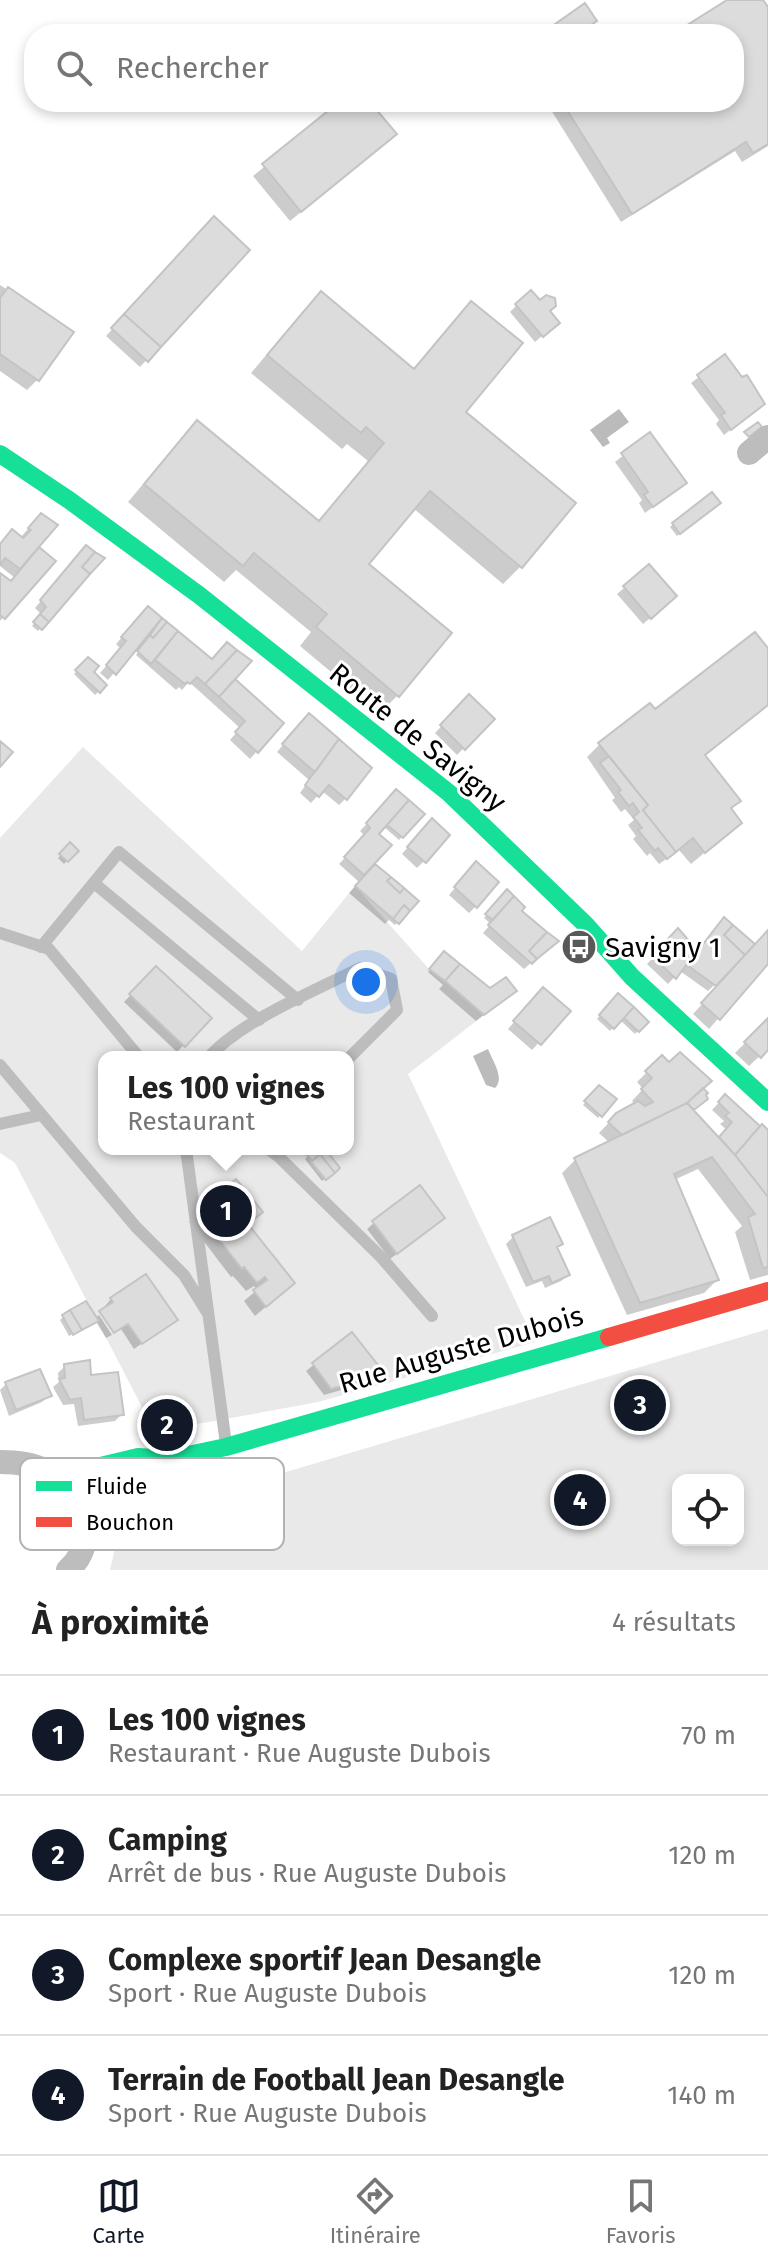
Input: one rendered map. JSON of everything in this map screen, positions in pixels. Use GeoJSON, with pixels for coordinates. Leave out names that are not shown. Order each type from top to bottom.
{"type":"FeatureCollection","features":[{"type":"Feature","properties":{"kind":"main road","name":"Route de Savigny"},"geometry":{"type":"LineString","coordinates":[[0,454],[199,595],[429,776],[564,903],[654,999],[768,1102]]}},
{"type":"Feature","properties":{"kind":"main road","name":"Rue Auguste Dubois"},"geometry":{"type":"LineString","coordinates":[[174,1458],[226,1447],[768,1291]]}},
{"type":"Feature","properties":{"kind":"street"},"geometry":{"type":"LineString","coordinates":[[749,453],[768,437]]}},
{"type":"Feature","properties":{"kind":"street"},"geometry":{"type":"LineString","coordinates":[[0,1462],[20,1463]]}},
{"type":"Feature","properties":{"kind":"street"},"geometry":{"type":"LineString","coordinates":[[72,1569],[81,1550]]}},
{"type":"Feature","properties":{"kind":"lane"},"geometry":{"type":"LineString","coordinates":[[41,947],[119,852],[298,1000]]}},
{"type":"Feature","properties":{"kind":"lane"},"geometry":{"type":"LineString","coordinates":[[94,883],[259,1020]]}},
{"type":"Feature","properties":{"kind":"lane"},"geometry":{"type":"LineString","coordinates":[[0,933],[49,949],[134,1051]]}},
{"type":"Feature","properties":{"kind":"lane"},"geometry":{"type":"LineString","coordinates":[[214,1051],[259,1020],[360,968],[391,979],[397,1010],[354,1053]]}},
{"type":"Feature","properties":{"kind":"lane"},"geometry":{"type":"LineString","coordinates":[[0,1065],[136,1227],[184,1275],[207,1312]]}},
{"type":"Feature","properties":{"kind":"lane"},"geometry":{"type":"LineString","coordinates":[[0,1124],[41,1115]]}},
{"type":"Feature","properties":{"kind":"lane"},"geometry":{"type":"LineString","coordinates":[[187,1155],[226,1447]]}},
{"type":"Feature","properties":{"kind":"lane"},"geometry":{"type":"LineString","coordinates":[[276,1155],[381,1257],[432,1316]]}},
{"type":"Feature","properties":{"kind":"shaded area"},"geometry":{"type":"Polygon","coordinates":[[[619,409],[629,422],[607,438],[610,443],[603,447],[590,430],[619,409]]]}},
{"type":"Feature","properties":{"kind":"shaded area"},"geometry":{"type":"Polygon","coordinates":[[[83,747],[302,951],[355,886],[429,969],[484,1015],[408,1074],[535,1342],[318,1402],[154,1430],[15,1163],[0,1153],[0,838],[83,747]]]}},
{"type":"Feature","properties":{"kind":"shaded area"},"geometry":{"type":"Polygon","coordinates":[[[488,1049],[499,1080],[495,1088],[486,1085],[473,1056],[488,1049]]]}},
{"type":"Feature","properties":{"kind":"shaded area"},"geometry":{"type":"Polygon","coordinates":[[[768,1329],[768,1570],[110,1570],[114,1550],[284,1550],[284,1473],[768,1329]]]}},
{"type":"Feature","properties":{"kind":"building"},"geometry":{"type":"Polygon","coordinates":[[[727,0],[763,0],[768,7],[768,144],[753,153],[746,142],[632,214],[568,112],[744,112],[744,24],[689,24],[727,0]]]}},
{"type":"Feature","properties":{"kind":"building"},"geometry":{"type":"Polygon","coordinates":[[[585,3],[597,21],[592,24],[555,24],[585,3]]]}},
{"type":"Feature","properties":{"kind":"building"},"geometry":{"type":"Polygon","coordinates":[[[327,112],[378,112],[397,134],[301,212],[262,164],[327,112]]]}},
{"type":"Feature","properties":{"kind":"building"},"geometry":{"type":"Polygon","coordinates":[[[214,216],[250,250],[161,347],[124,314],[214,216]]]}},
{"type":"Feature","properties":{"kind":"building"},"geometry":{"type":"Polygon","coordinates":[[[8,287],[74,332],[39,381],[0,354],[0,298],[8,287]]]}},
{"type":"Feature","properties":{"kind":"building"},"geometry":{"type":"Polygon","coordinates":[[[531,290],[540,300],[546,295],[555,298],[556,306],[550,311],[560,323],[543,337],[515,304],[531,290]]]}},
{"type":"Feature","properties":{"kind":"building"},"geometry":{"type":"Polygon","coordinates":[[[321,291],[414,369],[471,301],[523,343],[466,412],[576,503],[522,568],[430,491],[369,564],[452,633],[399,697],[316,627],[327,614],[254,553],[243,566],[144,484],[197,420],[319,521],[384,443],[366,427],[361,433],[267,355],[321,291]]]}},
{"type":"Feature","properties":{"kind":"building"},"geometry":{"type":"Polygon","coordinates":[[[124,314],[161,347],[148,362],[111,328],[124,314]]]}},
{"type":"Feature","properties":{"kind":"building"},"geometry":{"type":"Polygon","coordinates":[[[725,354],[742,377],[747,375],[765,404],[731,430],[721,415],[725,413],[697,375],[725,354]]]}},
{"type":"Feature","properties":{"kind":"building"},"geometry":{"type":"Polygon","coordinates":[[[758,422],[762,427],[749,437],[744,432],[758,422]]]}},
{"type":"Feature","properties":{"kind":"building"},"geometry":{"type":"Polygon","coordinates":[[[650,432],[687,483],[653,507],[644,495],[648,492],[621,453],[650,432]]]}},
{"type":"Feature","properties":{"kind":"building"},"geometry":{"type":"Polygon","coordinates":[[[712,492],[721,503],[680,534],[672,523],[712,492]]]}},
{"type":"Feature","properties":{"kind":"building"},"geometry":{"type":"Polygon","coordinates":[[[41,513],[58,525],[20,569],[5,558],[0,565],[0,544],[12,529],[23,538],[41,513]]]}},
{"type":"Feature","properties":{"kind":"building"},"geometry":{"type":"Polygon","coordinates":[[[86,545],[95,552],[82,567],[90,574],[49,622],[40,614],[46,607],[40,600],[86,545]]]}},
{"type":"Feature","properties":{"kind":"building"},"geometry":{"type":"Polygon","coordinates":[[[39,547],[56,561],[5,619],[0,615],[0,573],[11,581],[39,547]]]}},
{"type":"Feature","properties":{"kind":"building"},"geometry":{"type":"Polygon","coordinates":[[[95,552],[105,558],[90,574],[82,567],[95,552]]]}},
{"type":"Feature","properties":{"kind":"building"},"geometry":{"type":"Polygon","coordinates":[[[649,564],[677,596],[651,619],[623,586],[649,564]]]}},
{"type":"Feature","properties":{"kind":"building"},"geometry":{"type":"Polygon","coordinates":[[[148,606],[162,618],[116,675],[106,665],[126,641],[121,637],[148,606]]]}},
{"type":"Feature","properties":{"kind":"building"},"geometry":{"type":"Polygon","coordinates":[[[40,614],[49,622],[42,630],[33,622],[40,614]]]}},
{"type":"Feature","properties":{"kind":"building"},"geometry":{"type":"Polygon","coordinates":[[[162,618],[167,622],[153,638],[150,635],[162,618]]]}},
{"type":"Feature","properties":{"kind":"building"},"geometry":{"type":"Polygon","coordinates":[[[167,622],[178,631],[151,664],[137,651],[150,635],[153,638],[167,622]]]}},
{"type":"Feature","properties":{"kind":"building"},"geometry":{"type":"Polygon","coordinates":[[[178,631],[212,659],[227,642],[237,650],[205,684],[197,677],[190,684],[185,684],[155,660],[178,631]]]}},
{"type":"Feature","properties":{"kind":"building"},"geometry":{"type":"Polygon","coordinates":[[[755,632],[768,648],[768,705],[705,755],[741,801],[731,808],[742,823],[705,853],[693,838],[676,852],[643,810],[648,805],[598,743],[650,703],[655,709],[755,632]]]}},
{"type":"Feature","properties":{"kind":"building"},"geometry":{"type":"Polygon","coordinates":[[[237,650],[252,661],[219,697],[205,684],[237,650]]]}},
{"type":"Feature","properties":{"kind":"building"},"geometry":{"type":"Polygon","coordinates":[[[88,657],[99,666],[94,672],[107,685],[100,693],[75,670],[88,657]]]}},
{"type":"Feature","properties":{"kind":"building"},"geometry":{"type":"Polygon","coordinates":[[[235,679],[284,723],[258,753],[235,732],[245,721],[219,697],[235,679]]]}},
{"type":"Feature","properties":{"kind":"building"},"geometry":{"type":"Polygon","coordinates":[[[469,694],[495,719],[465,750],[440,725],[469,694]]]}},
{"type":"Feature","properties":{"kind":"building"},"geometry":{"type":"Polygon","coordinates":[[[309,713],[339,739],[315,772],[282,744],[309,713]]]}},
{"type":"Feature","properties":{"kind":"building"},"geometry":{"type":"Polygon","coordinates":[[[339,739],[372,768],[347,800],[329,785],[319,797],[305,785],[339,739]]]}},
{"type":"Feature","properties":{"kind":"building"},"geometry":{"type":"Polygon","coordinates":[[[0,741],[13,752],[0,767],[0,741]]]}},
{"type":"Feature","properties":{"kind":"building"},"geometry":{"type":"Polygon","coordinates":[[[609,756],[648,805],[643,810],[676,852],[667,859],[658,848],[655,851],[638,830],[642,828],[633,817],[639,812],[633,803],[629,806],[600,763],[609,756]]]}},
{"type":"Feature","properties":{"kind":"building"},"geometry":{"type":"Polygon","coordinates":[[[396,789],[409,800],[379,834],[392,845],[364,875],[344,857],[370,828],[366,823],[396,789]]]}},
{"type":"Feature","properties":{"kind":"building"},"geometry":{"type":"Polygon","coordinates":[[[409,800],[425,814],[403,838],[387,825],[409,800]]]}},
{"type":"Feature","properties":{"kind":"building"},"geometry":{"type":"Polygon","coordinates":[[[432,818],[450,835],[426,863],[407,847],[432,818]]]}},
{"type":"Feature","properties":{"kind":"building"},"geometry":{"type":"Polygon","coordinates":[[[70,842],[79,851],[68,862],[59,854],[70,842]]]}},
{"type":"Feature","properties":{"kind":"building"},"geometry":{"type":"Polygon","coordinates":[[[476,861],[499,882],[477,908],[454,887],[476,861]]]}},
{"type":"Feature","properties":{"kind":"building"},"geometry":{"type":"Polygon","coordinates":[[[375,864],[391,877],[387,881],[400,893],[404,888],[419,901],[410,911],[404,905],[393,919],[355,886],[375,864]]]}},
{"type":"Feature","properties":{"kind":"building"},"geometry":{"type":"Polygon","coordinates":[[[391,877],[404,888],[400,893],[387,881],[391,877]]]}},
{"type":"Feature","properties":{"kind":"building"},"geometry":{"type":"Polygon","coordinates":[[[507,889],[514,896],[493,920],[485,914],[507,889]]]}},
{"type":"Feature","properties":{"kind":"building"},"geometry":{"type":"Polygon","coordinates":[[[514,896],[525,907],[522,911],[547,932],[529,951],[537,959],[532,964],[488,925],[514,896]]]}},
{"type":"Feature","properties":{"kind":"building"},"geometry":{"type":"Polygon","coordinates":[[[404,905],[410,911],[399,924],[393,919],[404,905]]]}},
{"type":"Feature","properties":{"kind":"building"},"geometry":{"type":"Polygon","coordinates":[[[724,917],[733,925],[724,935],[745,955],[716,986],[687,965],[724,917]]]}},
{"type":"Feature","properties":{"kind":"building"},"geometry":{"type":"Polygon","coordinates":[[[733,925],[755,944],[745,955],[724,935],[733,925]]]}},
{"type":"Feature","properties":{"kind":"building"},"geometry":{"type":"Polygon","coordinates":[[[678,928],[697,950],[676,979],[652,956],[678,928]]]}},
{"type":"Feature","properties":{"kind":"building"},"geometry":{"type":"Polygon","coordinates":[[[768,930],[768,964],[720,1020],[701,1003],[768,930]]]}},
{"type":"Feature","properties":{"kind":"building"},"geometry":{"type":"Polygon","coordinates":[[[547,932],[559,941],[537,959],[529,951],[547,932]]]}},
{"type":"Feature","properties":{"kind":"building"},"geometry":{"type":"Polygon","coordinates":[[[444,951],[460,964],[445,981],[429,969],[444,951]]]}},
{"type":"Feature","properties":{"kind":"building"},"geometry":{"type":"Polygon","coordinates":[[[460,964],[490,988],[506,977],[517,991],[484,1015],[445,981],[460,964]]]}},
{"type":"Feature","properties":{"kind":"building"},"geometry":{"type":"Polygon","coordinates":[[[156,966],[212,1018],[185,1047],[129,994],[156,966]]]}},
{"type":"Feature","properties":{"kind":"building"},"geometry":{"type":"Polygon","coordinates":[[[543,987],[571,1011],[541,1045],[513,1021],[543,987]]]}},
{"type":"Feature","properties":{"kind":"building"},"geometry":{"type":"Polygon","coordinates":[[[618,993],[634,1007],[614,1029],[599,1015],[618,993]]]}},
{"type":"Feature","properties":{"kind":"building"},"geometry":{"type":"Polygon","coordinates":[[[634,1007],[649,1022],[639,1032],[624,1018],[634,1007]]]}},
{"type":"Feature","properties":{"kind":"building"},"geometry":{"type":"Polygon","coordinates":[[[768,1018],[768,1050],[761,1058],[744,1042],[768,1018]]]}},
{"type":"Feature","properties":{"kind":"building"},"geometry":{"type":"Polygon","coordinates":[[[680,1052],[712,1081],[687,1103],[622,1135],[608,1122],[616,1113],[638,1101],[645,1106],[653,1102],[641,1089],[652,1078],[645,1071],[662,1055],[669,1062],[680,1052]]]}},
{"type":"Feature","properties":{"kind":"building"},"geometry":{"type":"Polygon","coordinates":[[[599,1085],[617,1099],[602,1117],[584,1101],[599,1085]]]}},
{"type":"Feature","properties":{"kind":"building"},"geometry":{"type":"Polygon","coordinates":[[[703,1088],[708,1093],[708,1099],[694,1110],[687,1103],[703,1088]]]}},
{"type":"Feature","properties":{"kind":"building"},"geometry":{"type":"Polygon","coordinates":[[[725,1094],[760,1126],[735,1155],[719,1137],[732,1122],[725,1116],[729,1113],[718,1102],[725,1094]]]}},
{"type":"Feature","properties":{"kind":"building"},"geometry":{"type":"Polygon","coordinates":[[[687,1103],[735,1155],[768,1197],[768,1267],[763,1268],[748,1217],[755,1214],[712,1157],[674,1174],[719,1280],[640,1303],[574,1158],[687,1103]]]}},
{"type":"Feature","properties":{"kind":"building"},"geometry":{"type":"Polygon","coordinates":[[[762,1124],[768,1130],[768,1197],[735,1155],[762,1124]]]}},
{"type":"Feature","properties":{"kind":"building"},"geometry":{"type":"Polygon","coordinates":[[[321,1155],[330,1155],[340,1168],[335,1173],[321,1155]]]}},
{"type":"Feature","properties":{"kind":"building"},"geometry":{"type":"Polygon","coordinates":[[[321,1155],[335,1173],[326,1180],[311,1162],[321,1155]]]}},
{"type":"Feature","properties":{"kind":"building"},"geometry":{"type":"Polygon","coordinates":[[[236,1179],[263,1212],[248,1224],[295,1283],[266,1307],[253,1290],[267,1280],[265,1277],[257,1283],[244,1267],[242,1269],[197,1211],[236,1179]]]}},
{"type":"Feature","properties":{"kind":"building"},"geometry":{"type":"Polygon","coordinates":[[[420,1185],[445,1218],[397,1254],[372,1221],[420,1185]]]}},
{"type":"Feature","properties":{"kind":"building"},"geometry":{"type":"Polygon","coordinates":[[[550,1217],[563,1244],[557,1247],[570,1275],[552,1283],[549,1276],[533,1282],[512,1235],[550,1217]]]}},
{"type":"Feature","properties":{"kind":"building"},"geometry":{"type":"Polygon","coordinates":[[[146,1274],[178,1320],[142,1344],[128,1324],[114,1333],[99,1311],[113,1302],[110,1298],[146,1274]]]}},
{"type":"Feature","properties":{"kind":"building"},"geometry":{"type":"Polygon","coordinates":[[[86,1301],[99,1321],[82,1330],[70,1310],[86,1301]]]}},
{"type":"Feature","properties":{"kind":"building"},"geometry":{"type":"Polygon","coordinates":[[[70,1310],[82,1330],[73,1335],[62,1315],[70,1310]]]}},
{"type":"Feature","properties":{"kind":"building"},"geometry":{"type":"Polygon","coordinates":[[[352,1332],[385,1374],[331,1389],[312,1363],[352,1332]]]}},
{"type":"Feature","properties":{"kind":"building"},"geometry":{"type":"Polygon","coordinates":[[[90,1360],[91,1375],[118,1372],[124,1415],[84,1420],[81,1398],[70,1400],[59,1379],[65,1378],[64,1364],[90,1360]]]}},
{"type":"Feature","properties":{"kind":"building"},"geometry":{"type":"Polygon","coordinates":[[[40,1369],[52,1396],[16,1410],[5,1382],[40,1369]]]}},
{"type":"Feature","properties":{"kind":"traffic: fast"},"geometry":{"type":"LineString","coordinates":[[0,454],[199,595],[449,793],[586,925],[632,977],[768,1102]]}},
{"type":"Feature","properties":{"kind":"traffic: fast"},"geometry":{"type":"LineString","coordinates":[[174,1458],[226,1447],[609,1337]]}},
{"type":"Feature","properties":{"kind":"traffic: fast"},"geometry":{"type":"LineString","coordinates":[[134,1458],[154,1458]]}},
{"type":"Feature","properties":{"kind":"traffic: jam"},"geometry":{"type":"LineString","coordinates":[[609,1337],[768,1291]]}},
{"type":"Feature","properties":{"kind":"place","name":"Savigny 1"},"geometry":{"type":"Point","coordinates":[579,947]}},
{"type":"Feature","properties":{"kind":"place","name":"Les 100 vignes"},"geometry":{"type":"Point","coordinates":[226,1211]}},
{"type":"Feature","properties":{"kind":"place","name":"Complexe sportif Jean Desangle"},"geometry":{"type":"Point","coordinates":[640,1405]}},
{"type":"Feature","properties":{"kind":"place","name":"Camping"},"geometry":{"type":"Point","coordinates":[167,1425]}},
{"type":"Feature","properties":{"kind":"place","name":"Terrain de Football Jean Desangle"},"geometry":{"type":"Point","coordinates":[580,1500]}}]}
